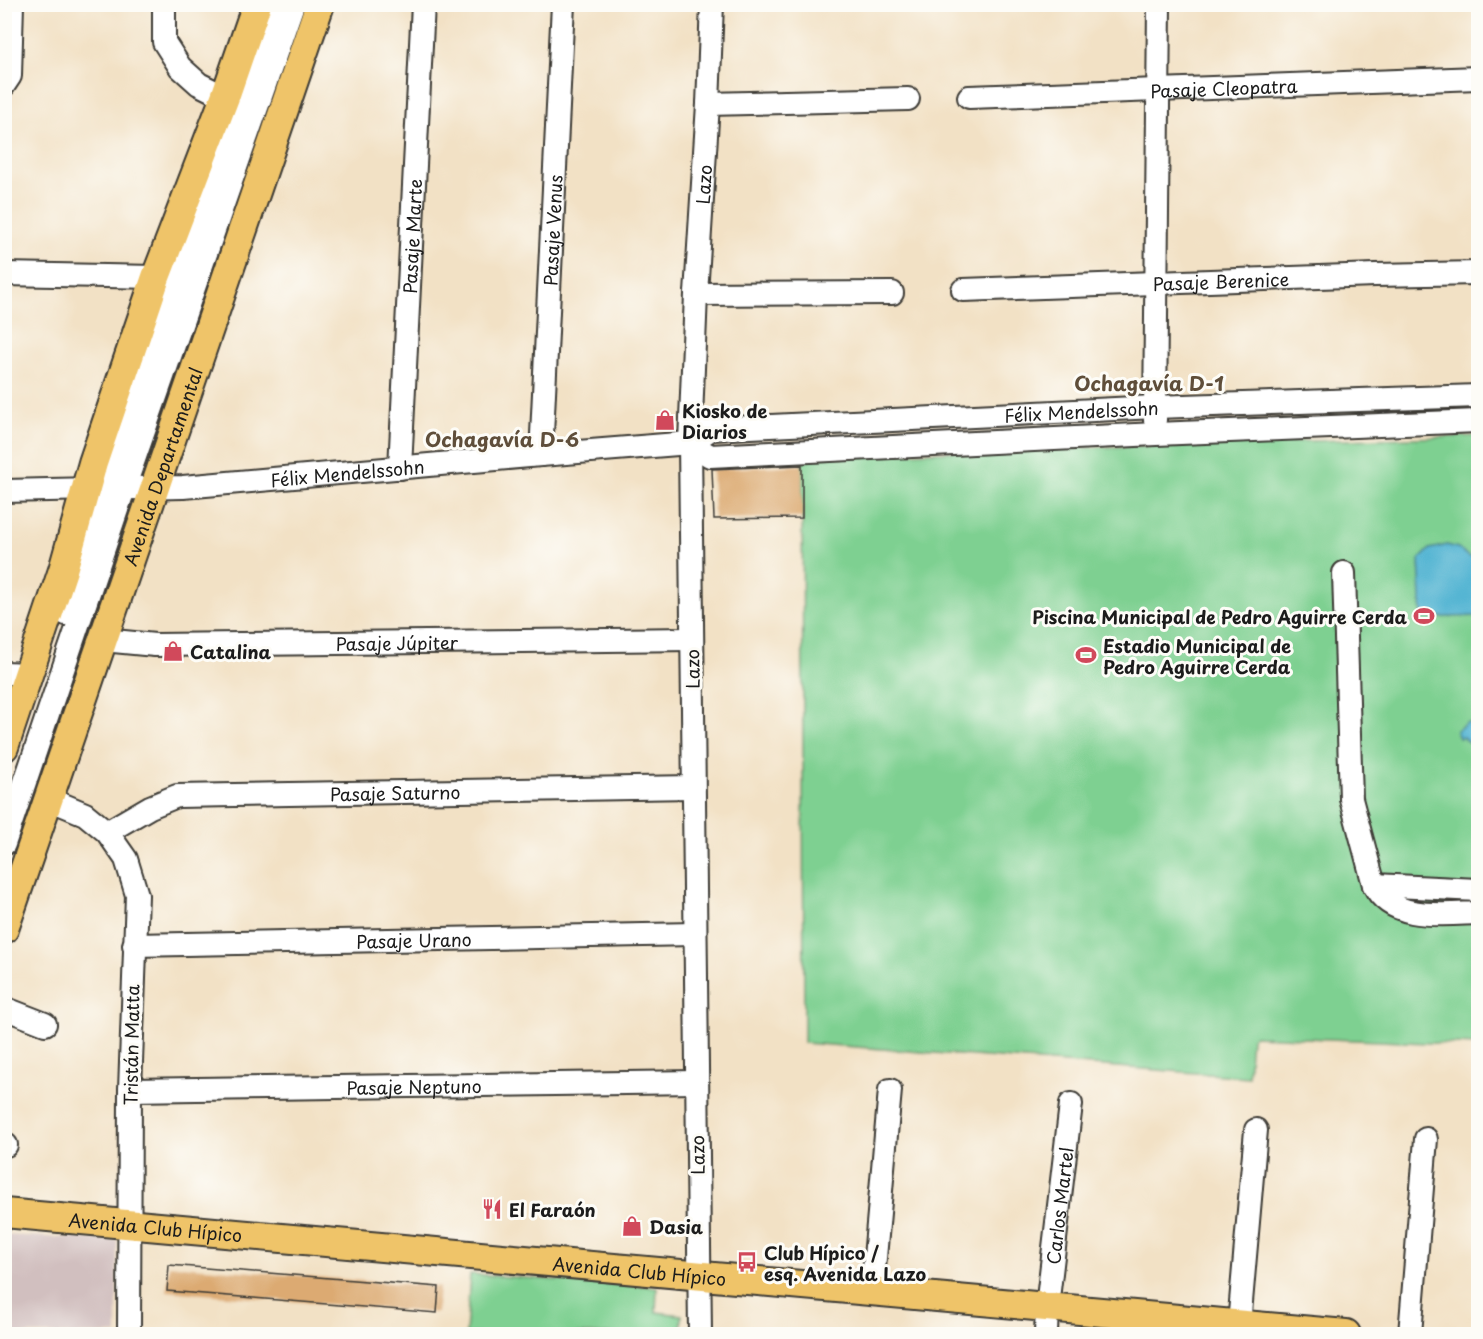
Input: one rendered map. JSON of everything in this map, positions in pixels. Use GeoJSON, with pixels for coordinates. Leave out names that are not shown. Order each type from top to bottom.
{"type":"FeatureCollection","features":[{"type":"Feature","properties":{"kind":"main road"},"geometry":{"type":"LineString","coordinates":[[4,747],[17,673],[63,570],[106,490],[90,472],[156,277],[225,97],[257,4]]}},
{"type":"Feature","properties":{"kind":"main road","name":"Avenida Departamental"},"geometry":{"type":"LineString","coordinates":[[4,929],[320,4]]}},
{"type":"Feature","properties":{"kind":"main road","name":"Avenida Club Hípico"},"geometry":{"type":"LineString","coordinates":[[4,1213],[872,1291],[1046,1321],[1239,1325],[1346,1335]]}},
{"type":"Feature","properties":{"kind":"street"},"geometry":{"type":"LineString","coordinates":[[4,85],[10,76],[12,4]]}},
{"type":"Feature","properties":{"kind":"street"},"geometry":{"type":"LineString","coordinates":[[164,4],[164,42],[180,67],[199,84],[225,97]]}},
{"type":"Feature","properties":{"kind":"street"},"geometry":{"type":"LineString","coordinates":[[4,802],[106,490],[273,4]]}},
{"type":"Feature","properties":{"kind":"street"},"geometry":{"type":"LineString","coordinates":[[4,844],[106,490],[293,4]]}},
{"type":"Feature","properties":{"kind":"street","name":"Pasaje Marte"},"geometry":{"type":"LineString","coordinates":[[400,468],[423,4]]}},
{"type":"Feature","properties":{"kind":"street","name":"Pasaje Venus"},"geometry":{"type":"LineString","coordinates":[[541,455],[563,4]]}},
{"type":"Feature","properties":{"kind":"street","name":"Lazo"},"geometry":{"type":"LineString","coordinates":[[700,1335],[690,443],[712,4]]}},
{"type":"Feature","properties":{"kind":"street"},"geometry":{"type":"LineString","coordinates":[[1156,434],[1159,4]]}},
{"type":"Feature","properties":{"kind":"street","name":"Pasaje Cleopatra"},"geometry":{"type":"LineString","coordinates":[[969,97],[1479,78]]}},
{"type":"Feature","properties":{"kind":"street"},"geometry":{"type":"LineString","coordinates":[[708,104],[908,99]]}},
{"type":"Feature","properties":{"kind":"street","name":"Pasaje Berenice"},"geometry":{"type":"LineString","coordinates":[[963,290],[1479,273]]}},
{"type":"Feature","properties":{"kind":"street"},"geometry":{"type":"LineString","coordinates":[[4,274],[156,277]]}},
{"type":"Feature","properties":{"kind":"street"},"geometry":{"type":"LineString","coordinates":[[696,294],[892,293]]}},
{"type":"Feature","properties":{"kind":"street","name":"Félix Mendelssohn"},"geometry":{"type":"LineString","coordinates":[[4,491],[155,488],[690,443],[711,429],[1155,407],[1479,396]]}},
{"type":"Feature","properties":{"kind":"street","name":"Félix Mendelssohn"},"geometry":{"type":"LineString","coordinates":[[690,443],[710,456],[1479,421]]}},
{"type":"Feature","properties":{"kind":"street"},"geometry":{"type":"LineString","coordinates":[[1344,573],[1351,799],[1374,885],[1379,895],[1389,904],[1407,911],[1437,914],[1479,913]]}},
{"type":"Feature","properties":{"kind":"street","name":"Pasaje Júpiter"},"geometry":{"type":"LineString","coordinates":[[103,640],[155,645],[692,639]]}},
{"type":"Feature","properties":{"kind":"street","name":"Pasaje Saturno"},"geometry":{"type":"LineString","coordinates":[[107,832],[150,807],[177,796],[693,787]]}},
{"type":"Feature","properties":{"kind":"street","name":"Tristán Matta"},"geometry":{"type":"LineString","coordinates":[[49,799],[85,814],[107,832],[126,859],[137,895],[130,1089],[130,1225],[135,1328]]}},
{"type":"Feature","properties":{"kind":"street"},"geometry":{"type":"LineString","coordinates":[[1374,885],[1479,890]]}},
{"type":"Feature","properties":{"kind":"street","name":"Pasaje Urano"},"geometry":{"type":"LineString","coordinates":[[134,945],[695,934]]}},
{"type":"Feature","properties":{"kind":"street"},"geometry":{"type":"LineString","coordinates":[[4,1008],[45,1024]]}},
{"type":"Feature","properties":{"kind":"street","name":"Pasaje Neptuno"},"geometry":{"type":"LineString","coordinates":[[130,1089],[697,1082]]}},
{"type":"Feature","properties":{"kind":"street"},"geometry":{"type":"LineString","coordinates":[[872,1291],[890,1090]]}},
{"type":"Feature","properties":{"kind":"street","name":"Carlos Martel"},"geometry":{"type":"LineString","coordinates":[[1046,1321],[1071,1104]]}},
{"type":"Feature","properties":{"kind":"street"},"geometry":{"type":"LineString","coordinates":[[1239,1325],[1256,1130]]}},
{"type":"Feature","properties":{"kind":"street"},"geometry":{"type":"LineString","coordinates":[[1410,1335],[1426,1139]]}},
{"type":"Feature","properties":{"kind":"shaded area"},"geometry":{"type":"Polygon","coordinates":[[[5,1235],[117,1240],[117,1334],[5,1334],[5,1235]]]}},
{"type":"Feature","properties":{"kind":"green space","name":"Estadio Municipal de Pedro Aguirre Cerda"},"geometry":{"type":"Polygon","coordinates":[[[1478,436],[1478,1045],[1254,1036],[1251,1038],[1248,1077],[804,1043],[802,456],[1478,436]]]}},
{"type":"Feature","properties":{"kind":"green space"},"geometry":{"type":"Polygon","coordinates":[[[470,1274],[657,1287],[656,1312],[682,1315],[681,1334],[466,1334],[470,1274]]]}},
{"type":"Feature","properties":{"kind":"water"},"geometry":{"type":"Polygon","coordinates":[[[1447,545],[1458,548],[1470,557],[1478,556],[1478,616],[1422,618],[1419,560],[1430,549],[1447,545]]]}},
{"type":"Feature","properties":{"kind":"water"},"geometry":{"type":"Polygon","coordinates":[[[1466,723],[1472,723],[1478,727],[1478,743],[1473,747],[1463,737],[1459,738],[1456,731],[1466,723]]]}},
{"type":"Feature","properties":{"kind":"building"},"geometry":{"type":"Polygon","coordinates":[[[802,465],[802,518],[714,519],[712,469],[802,465]]]}},
{"type":"Feature","properties":{"kind":"building"},"geometry":{"type":"Polygon","coordinates":[[[169,1265],[439,1287],[437,1313],[167,1291],[169,1265]]]}},
{"type":"Feature","properties":{"kind":"place","name":"Kiosko de Diarios"},"geometry":{"type":"Point","coordinates":[665,420]}},
{"type":"Feature","properties":{"kind":"place","name":"Piscina Municipal de Pedro Aguirre Cerda"},"geometry":{"type":"Point","coordinates":[1424,616]}},
{"type":"Feature","properties":{"kind":"place","name":"Catalina"},"geometry":{"type":"Point","coordinates":[173,651]}},
{"type":"Feature","properties":{"kind":"place","name":"Estadio Municipal de Pedro Aguirre Cerda"},"geometry":{"type":"Point","coordinates":[1086,655]}},
{"type":"Feature","properties":{"kind":"place","name":"El Faraón"},"geometry":{"type":"Point","coordinates":[492,1209]}},
{"type":"Feature","properties":{"kind":"place","name":"Dasia"},"geometry":{"type":"Point","coordinates":[632,1226]}},
{"type":"Feature","properties":{"kind":"place","name":"Club Hípico / esq. Avenida Lazo"},"geometry":{"type":"Point","coordinates":[747,1262]}},
{"type":"Feature","properties":{"kind":"district","name":"Ochagavía D-1"},"geometry":{"type":"Point","coordinates":[1149,383]}},
{"type":"Feature","properties":{"kind":"district","name":"Ochagavía D-6"},"geometry":{"type":"Point","coordinates":[502,439]}}]}
